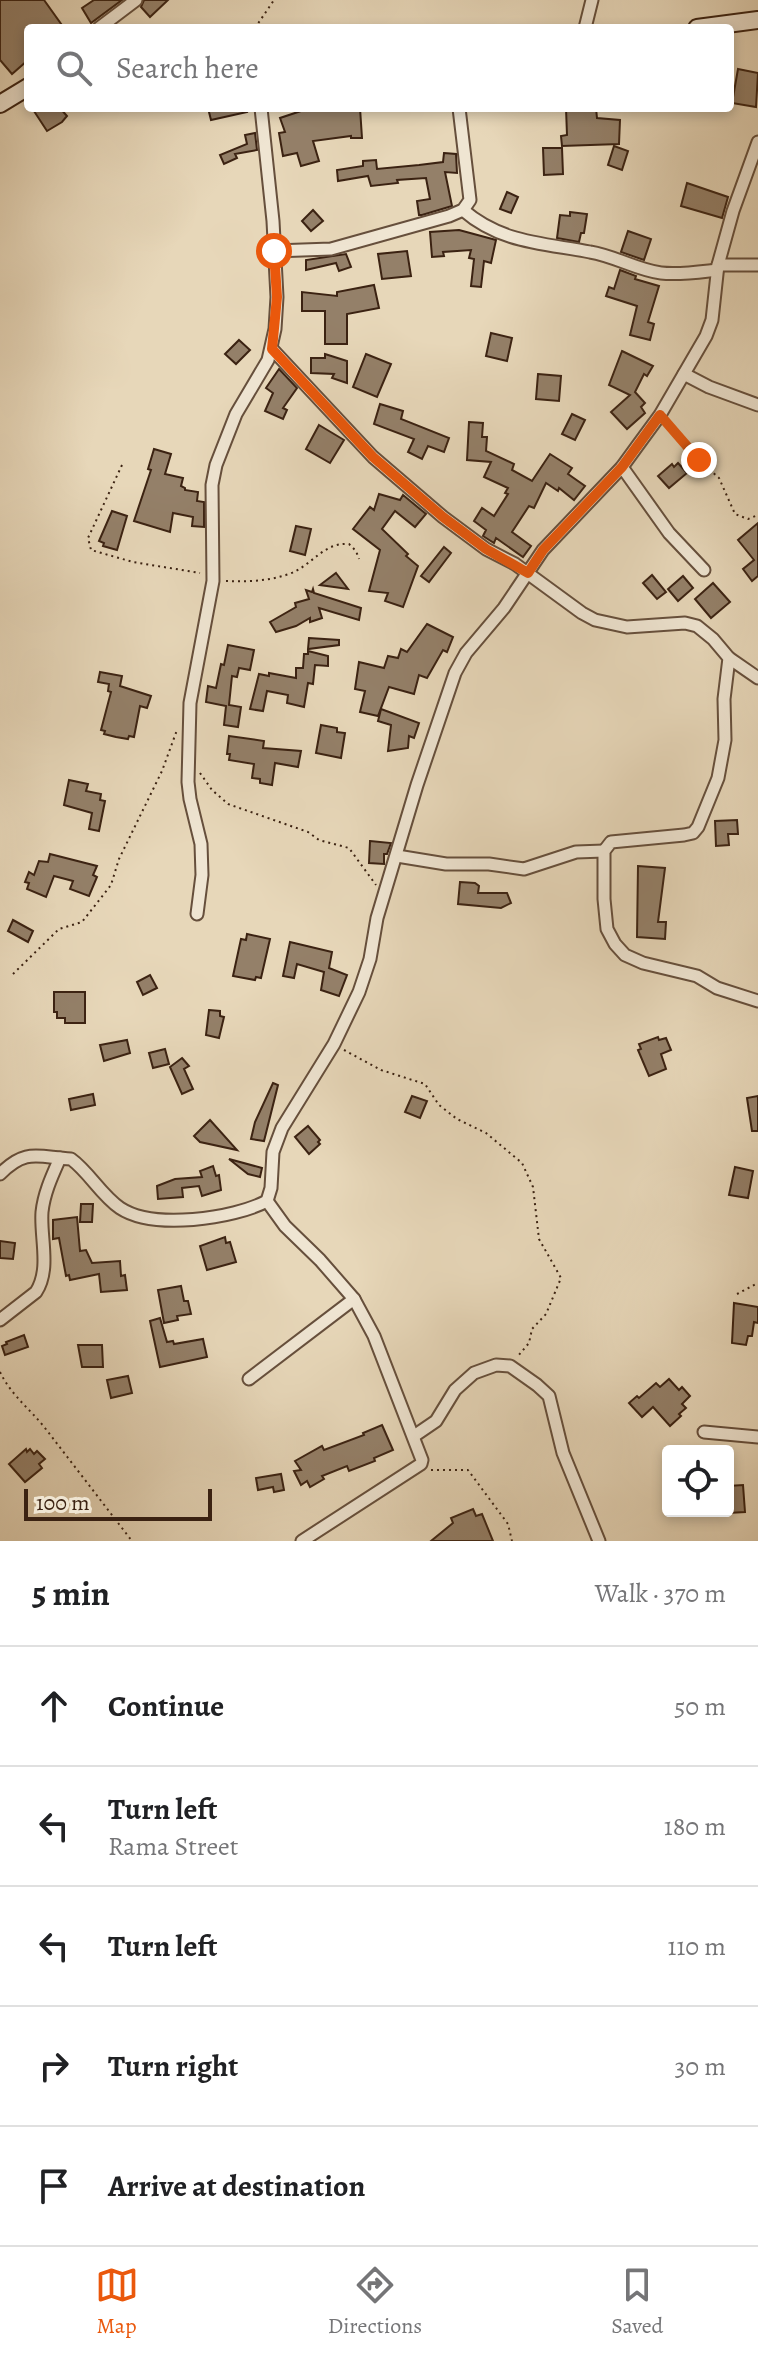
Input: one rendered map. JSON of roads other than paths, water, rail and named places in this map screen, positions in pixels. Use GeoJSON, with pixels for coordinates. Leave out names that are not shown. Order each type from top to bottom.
{"type":"FeatureCollection","features":[{"type":"Feature","properties":{"kind":"main road"},"geometry":{"type":"LineString","coordinates":[[728,24],[758,20]]}},
{"type":"Feature","properties":{"kind":"main road"},"geometry":{"type":"LineString","coordinates":[[2,100],[24,89]]}},
{"type":"Feature","properties":{"kind":"street"},"geometry":{"type":"LineString","coordinates":[[104,24],[136,0]]}},
{"type":"Feature","properties":{"kind":"street"},"geometry":{"type":"LineString","coordinates":[[586,24],[592,0]]}},
{"type":"Feature","properties":{"kind":"street"},"geometry":{"type":"LineString","coordinates":[[197,914],[201,844],[190,799],[190,703],[213,578],[212,485],[216,465],[236,414],[272,349],[277,297],[261,112]]}},
{"type":"Feature","properties":{"kind":"street"},"geometry":{"type":"LineString","coordinates":[[274,251],[331,249],[463,210],[470,200],[459,112]]}},
{"type":"Feature","properties":{"kind":"street"},"geometry":{"type":"LineString","coordinates":[[0,1174],[25,1156],[71,1159],[119,1207],[138,1216],[215,1219],[267,1201],[273,1152],[282,1128],[334,1044],[359,992],[433,733],[455,673],[466,653],[504,608],[543,550],[622,467],[660,415],[684,374],[710,328],[718,268],[750,159],[758,142]]}},
{"type":"Feature","properties":{"kind":"street"},"geometry":{"type":"LineString","coordinates":[[463,210],[495,232],[533,244],[590,252],[661,273],[758,265]]}},
{"type":"Feature","properties":{"kind":"street"},"geometry":{"type":"LineString","coordinates":[[272,349],[373,457],[486,549],[528,573],[595,620],[627,627],[685,623],[697,626],[729,658],[758,678]]}},
{"type":"Feature","properties":{"kind":"street"},"geometry":{"type":"LineString","coordinates":[[684,374],[758,405]]}},
{"type":"Feature","properties":{"kind":"street"},"geometry":{"type":"LineString","coordinates":[[622,467],[669,533],[704,570]]}},
{"type":"Feature","properties":{"kind":"street"},"geometry":{"type":"LineString","coordinates":[[729,658],[724,699],[725,740],[718,778],[698,827],[693,833],[684,835],[611,842],[604,851],[604,899],[607,929],[625,955],[663,969],[697,976],[717,988],[758,1001]]}},
{"type":"Feature","properties":{"kind":"street"},"geometry":{"type":"LineString","coordinates":[[397,856],[446,864],[489,864],[524,869],[576,852],[604,851]]}},
{"type":"Feature","properties":{"kind":"street"},"geometry":{"type":"LineString","coordinates":[[0,1320],[40,1286],[44,1275],[42,1211],[60,1158]]}},
{"type":"Feature","properties":{"kind":"street"},"geometry":{"type":"LineString","coordinates":[[267,1201],[285,1226],[354,1299],[374,1336],[422,1460],[421,1464],[302,1541]]}},
{"type":"Feature","properties":{"kind":"street"},"geometry":{"type":"LineString","coordinates":[[249,1379],[354,1299]]}},
{"type":"Feature","properties":{"kind":"street"},"geometry":{"type":"LineString","coordinates":[[414,1436],[436,1421],[455,1390],[474,1373],[496,1365],[510,1366],[549,1396],[563,1453],[599,1541]]}},
{"type":"Feature","properties":{"kind":"street"},"geometry":{"type":"LineString","coordinates":[[704,1432],[758,1437]]}}]}
